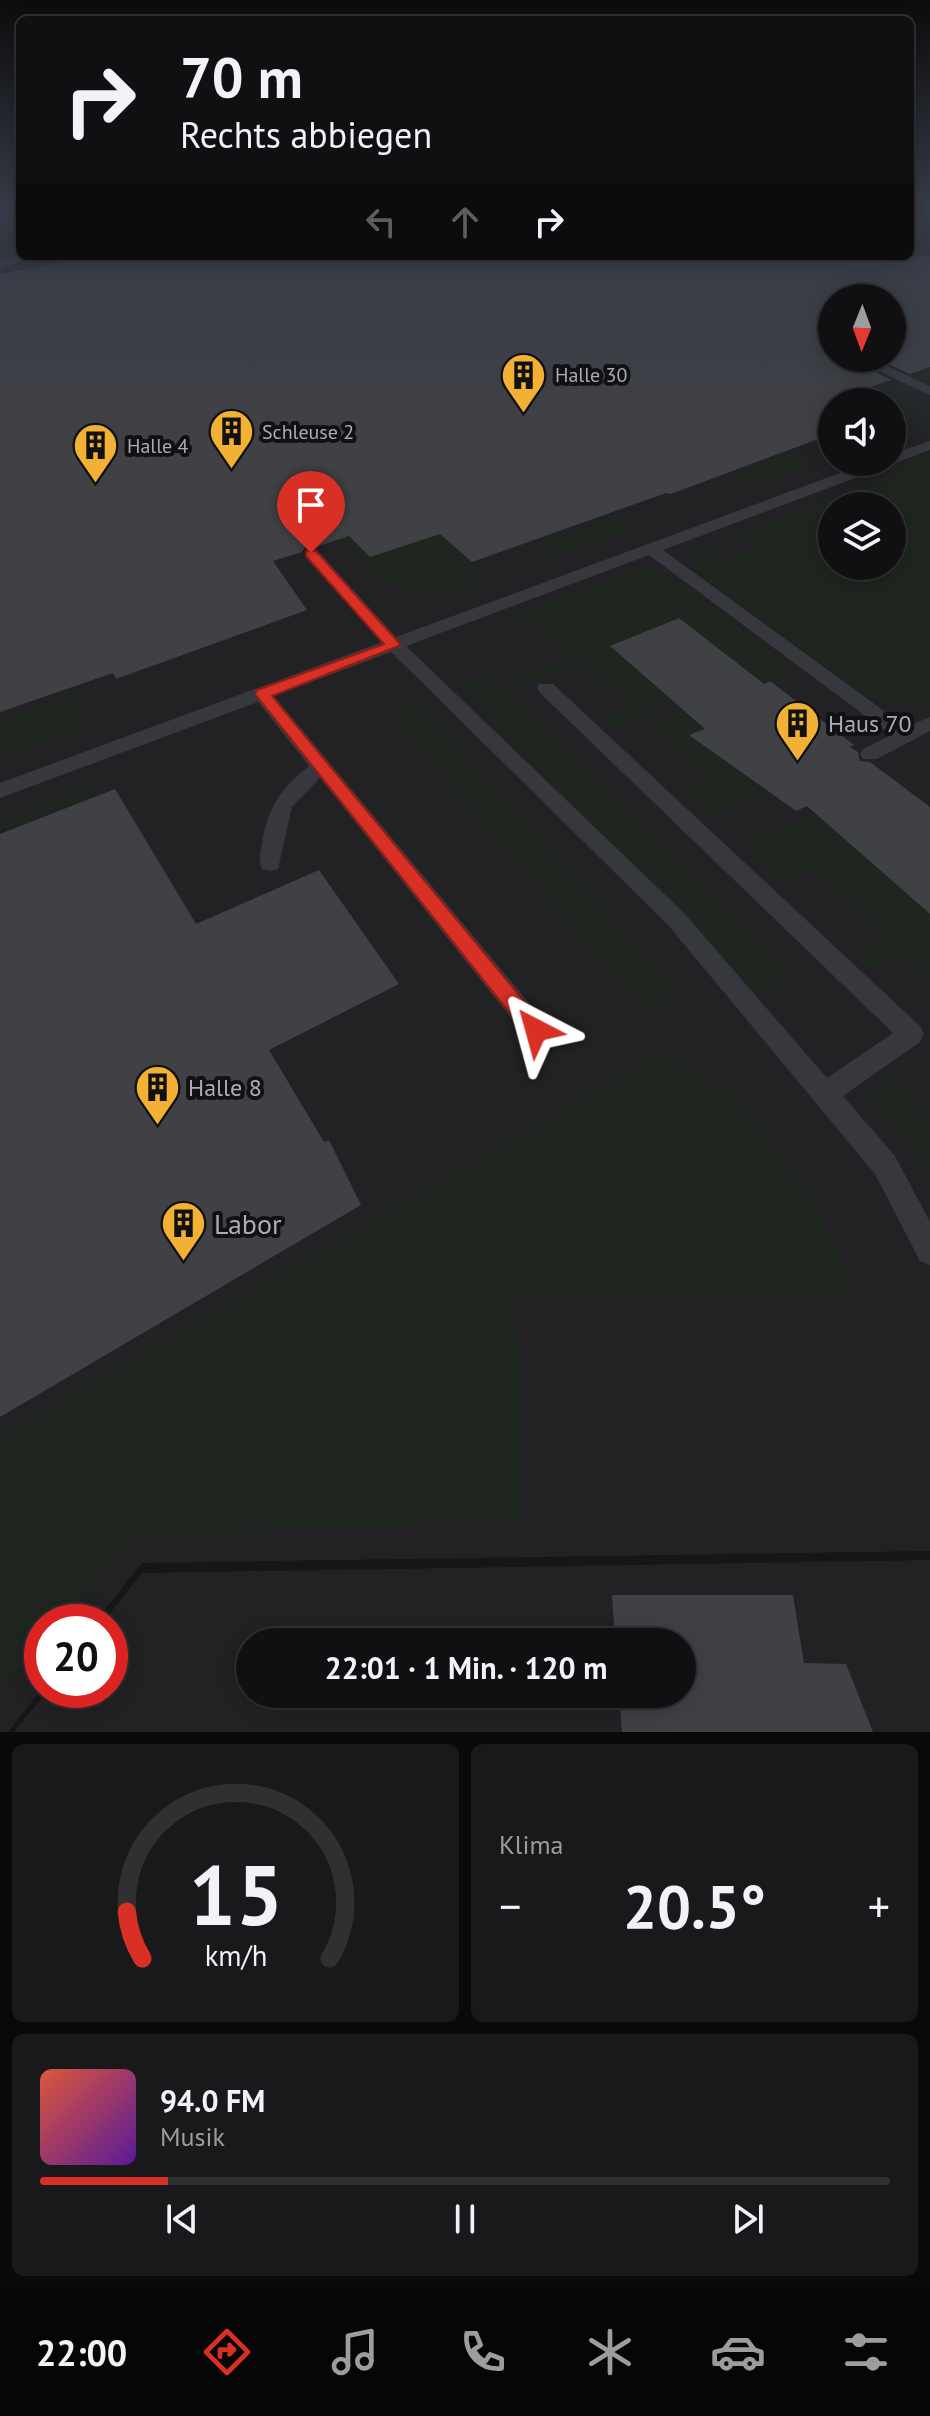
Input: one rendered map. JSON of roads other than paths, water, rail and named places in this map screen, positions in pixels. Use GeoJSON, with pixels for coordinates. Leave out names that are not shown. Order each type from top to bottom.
{"type":"FeatureCollection","features":[{"type":"Feature","properties":{"kind":"lane"},"geometry":{"type":"LineString","coordinates":[[891,372],[930,391]]}},
{"type":"Feature","properties":{"kind":"lane"},"geometry":{"type":"LineString","coordinates":[[906,454],[930,445]]}},
{"type":"Feature","properties":{"kind":"lane"},"geometry":{"type":"LineString","coordinates":[[0,791],[847,476]]}},
{"type":"Feature","properties":{"kind":"lane"},"geometry":{"type":"LineString","coordinates":[[651,549],[905,736]]}},
{"type":"Feature","properties":{"kind":"lane"},"geometry":{"type":"LineString","coordinates":[[311,553],[394,645],[676,919],[885,1165],[930,1251]]}},
{"type":"Feature","properties":{"kind":"lane"},"geometry":{"type":"LineString","coordinates":[[546,688],[911,1034],[825,1094]]}},
{"type":"Feature","properties":{"kind":"lane"},"geometry":{"type":"LineString","coordinates":[[262,694],[536,1030]]}},
{"type":"Feature","properties":{"kind":"lane"},"geometry":{"type":"LineString","coordinates":[[870,754],[930,723]]}},
{"type":"Feature","properties":{"kind":"lane"},"geometry":{"type":"LineString","coordinates":[[270,863],[276,820],[292,787],[321,767]]}},
{"type":"Feature","properties":{"kind":"place","name":"Halle 30"},"geometry":{"type":"Point","coordinates":[524,414]}},
{"type":"Feature","properties":{"kind":"place","name":"Schleuse 2"},"geometry":{"type":"Point","coordinates":[231,471]}},
{"type":"Feature","properties":{"kind":"place","name":"Halle 4"},"geometry":{"type":"Point","coordinates":[96,485]}},
{"type":"Feature","properties":{"kind":"place","name":"Haus 70"},"geometry":{"type":"Point","coordinates":[797,763]}},
{"type":"Feature","properties":{"kind":"place","name":"Halle 8"},"geometry":{"type":"Point","coordinates":[157,1127]}},
{"type":"Feature","properties":{"kind":"place","name":"Labor"},"geometry":{"type":"Point","coordinates":[183,1263]}}]}
